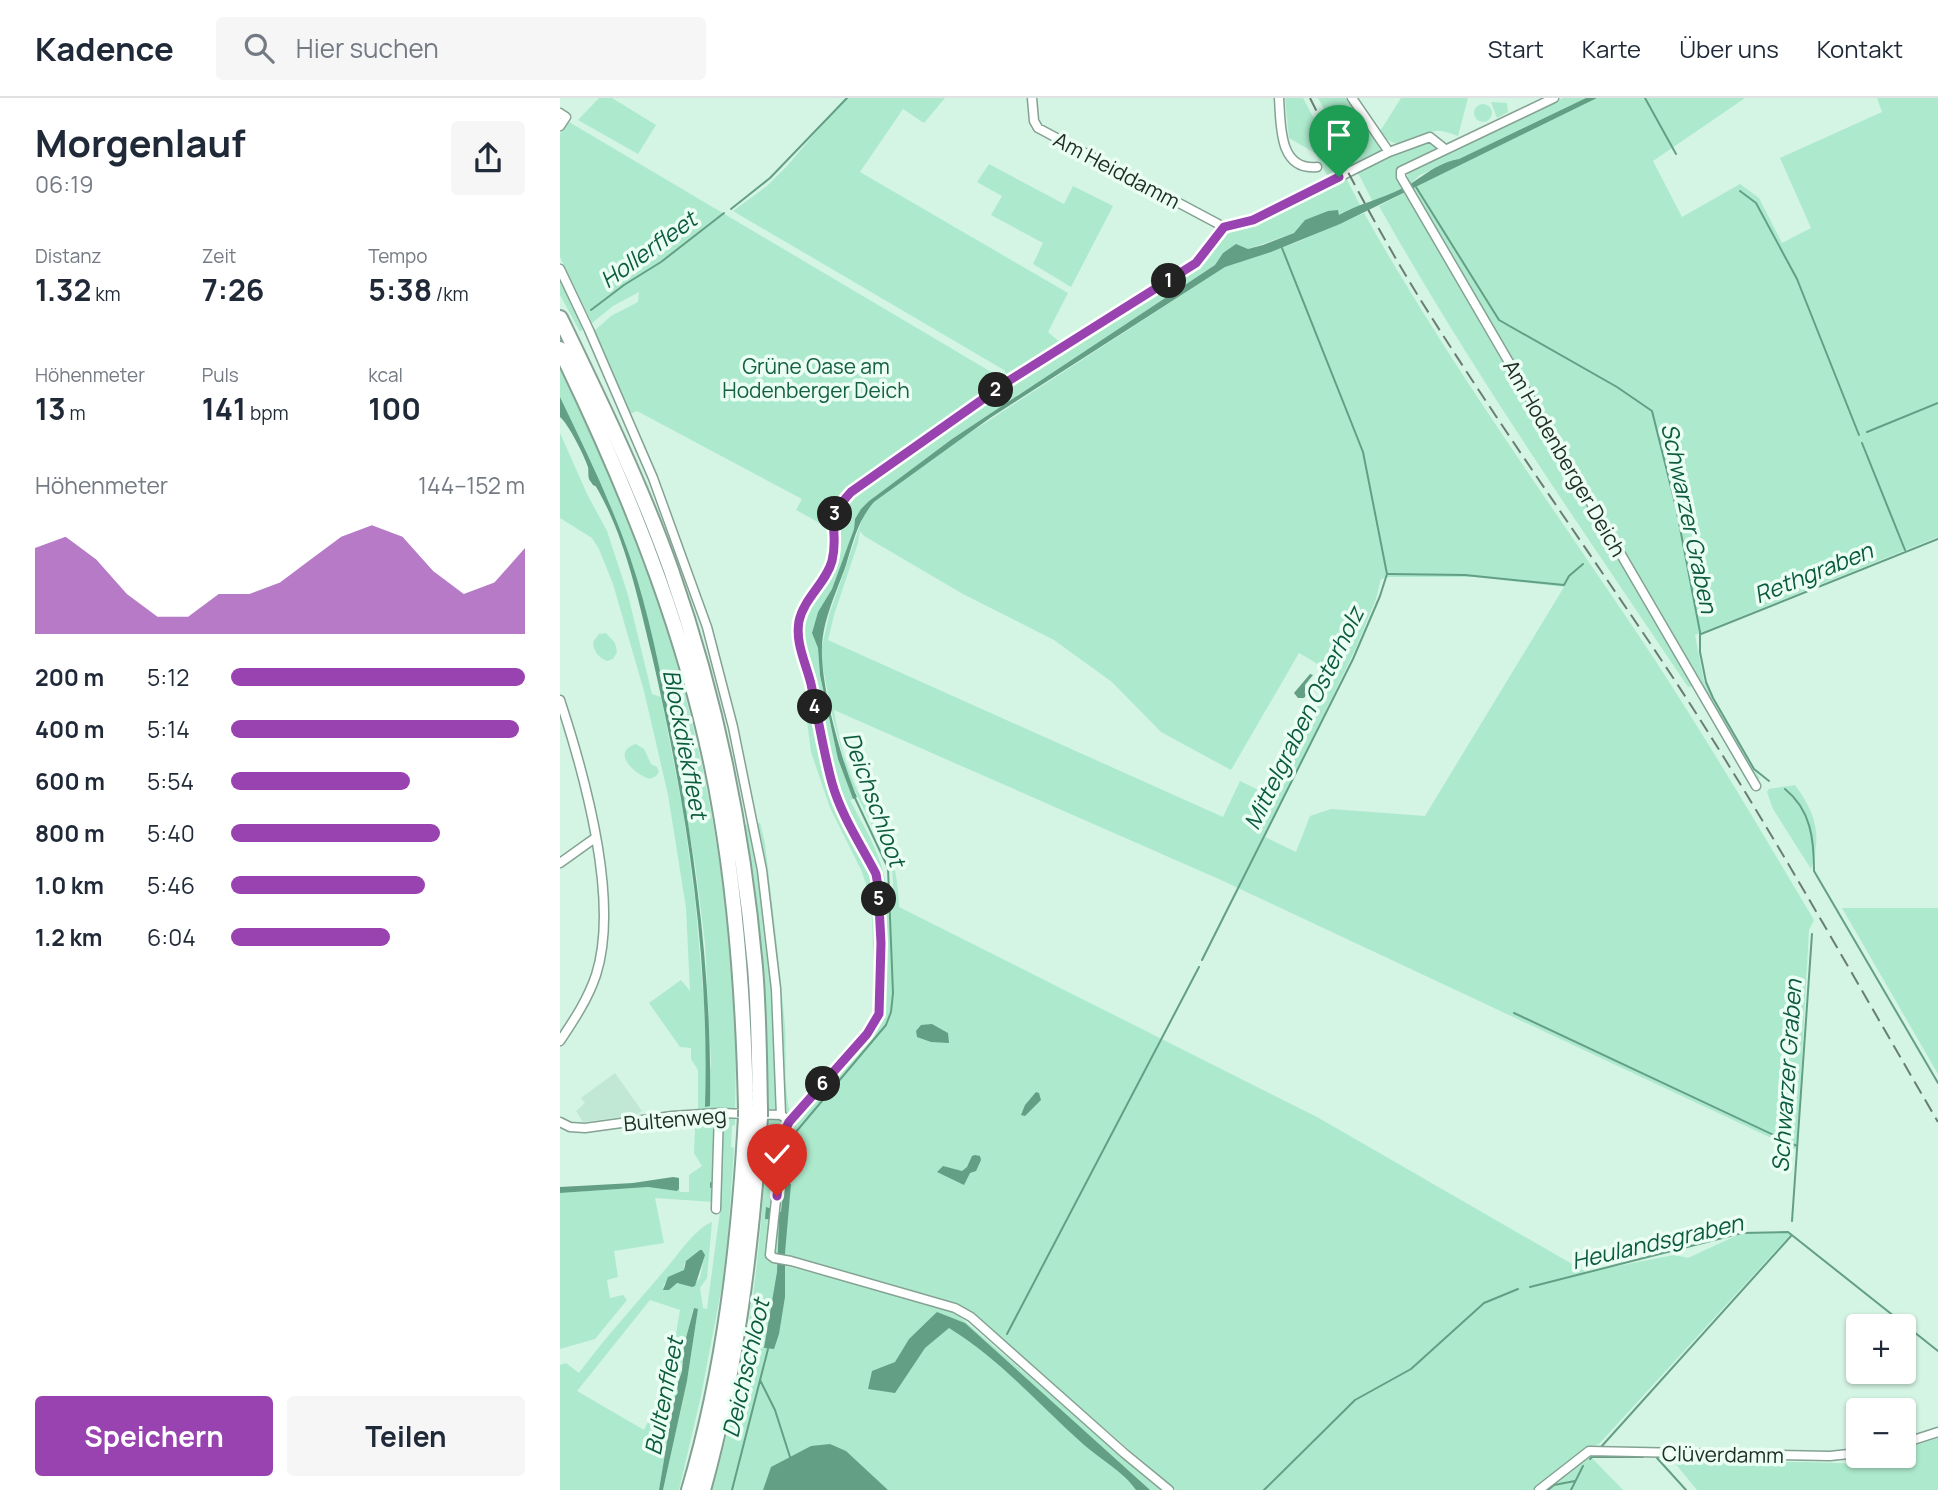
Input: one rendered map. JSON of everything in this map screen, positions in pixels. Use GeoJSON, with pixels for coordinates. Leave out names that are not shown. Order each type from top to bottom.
{"type":"FeatureCollection","features":[{"type":"Feature","properties":{"kind":"highway"},"geometry":{"type":"LineString","coordinates":[[560,318],[651,518],[689,626],[715,717],[735,811],[749,916],[758,1023],[753,1114],[725,1328],[689,1490]]}},
{"type":"Feature","properties":{"kind":"highway"},"geometry":{"type":"LineString","coordinates":[[560,349],[616,467],[642,533],[683,654],[702,720],[721,811],[737,928],[753,1114],[755,1194],[741,1311],[720,1422],[703,1490]]}},
{"type":"Feature","properties":{"kind":"street","name":"Am Heiddamm"},"geometry":{"type":"LineString","coordinates":[[1032,98],[1034,121],[1038,128],[1224,227]]}},
{"type":"Feature","properties":{"kind":"street"},"geometry":{"type":"LineString","coordinates":[[1279,98],[1281,136],[1286,150],[1299,164],[1308,168],[1317,167]]}},
{"type":"Feature","properties":{"kind":"street"},"geometry":{"type":"LineString","coordinates":[[1352,98],[1389,152]]}},
{"type":"Feature","properties":{"kind":"street","name":"Am Hodenberger Deich"},"geometry":{"type":"LineString","coordinates":[[1554,98],[1401,171],[1401,177],[1756,786]]}},
{"type":"Feature","properties":{"kind":"street"},"geometry":{"type":"LineString","coordinates":[[560,125],[563,115]]}},
{"type":"Feature","properties":{"kind":"street"},"geometry":{"type":"LineString","coordinates":[[1169,1490],[971,1317],[955,1308],[770,1255],[783,1135],[789,1122],[867,1034],[879,1014],[876,874],[832,784],[798,639],[799,623],[803,608],[832,561],[832,523],[838,507],[851,492],[1010,380],[1196,263],[1224,227],[1275,211],[1389,152],[1430,137],[1445,149]]}},
{"type":"Feature","properties":{"kind":"street"},"geometry":{"type":"LineString","coordinates":[[560,269],[595,342],[653,478],[707,627],[727,702],[762,870],[776,989],[781,1115],[789,1122]]}},
{"type":"Feature","properties":{"kind":"street"},"geometry":{"type":"LineString","coordinates":[[560,700],[585,789],[595,838],[605,925],[602,951],[590,991],[560,1041]]}},
{"type":"Feature","properties":{"kind":"street"},"geometry":{"type":"LineString","coordinates":[[560,863],[595,838]]}},
{"type":"Feature","properties":{"kind":"street"},"geometry":{"type":"LineString","coordinates":[[716,1209],[719,1113]]}},
{"type":"Feature","properties":{"kind":"street","name":"Bultenweg"},"geometry":{"type":"LineString","coordinates":[[560,1122],[570,1127],[586,1128],[671,1116],[719,1113],[781,1115]]}},
{"type":"Feature","properties":{"kind":"street"},"geometry":{"type":"LineString","coordinates":[[1916,1439],[1938,1432]]}},
{"type":"Feature","properties":{"kind":"street","name":"Clüverdamm"},"geometry":{"type":"LineString","coordinates":[[1539,1490],[1587,1453],[1846,1454]]}},
{"type":"Feature","properties":{"kind":"shaded area"},"geometry":{"type":"Polygon","coordinates":[[[1586,98],[1597,98],[1340,224],[1225,267],[990,418],[874,502],[864,516],[854,540],[828,616],[822,647],[828,702],[857,797],[853,799],[838,759],[820,675],[818,648],[812,633],[818,612],[832,589],[854,529],[855,519],[869,501],[952,439],[1215,265],[1223,253],[1236,244],[1248,249],[1263,245],[1294,233],[1305,220],[1328,211],[1338,210],[1339,215],[1393,193],[1442,164],[1459,159],[1586,98]]]}},
{"type":"Feature","properties":{"kind":"shaded area"},"geometry":{"type":"Polygon","coordinates":[[[560,397],[623,536],[643,600],[659,666],[688,825],[701,918],[708,1012],[710,1106],[705,1107],[704,993],[693,880],[664,711],[642,613],[624,549],[608,509],[589,479],[588,467],[580,448],[560,417],[560,397]]]}},
{"type":"Feature","properties":{"kind":"shaded area"},"geometry":{"type":"Polygon","coordinates":[[[1310,674],[1313,675],[1305,685],[1305,689],[1309,691],[1304,698],[1298,698],[1294,693],[1310,674]]]}},
{"type":"Feature","properties":{"kind":"shaded area"},"geometry":{"type":"Polygon","coordinates":[[[932,1024],[948,1033],[949,1043],[931,1042],[917,1037],[916,1031],[921,1025],[932,1024]]]}},
{"type":"Feature","properties":{"kind":"shaded area"},"geometry":{"type":"Polygon","coordinates":[[[615,1073],[642,1111],[636,1115],[583,1122],[576,1111],[585,1103],[581,1098],[615,1073]]]}},
{"type":"Feature","properties":{"kind":"shaded area"},"geometry":{"type":"Polygon","coordinates":[[[1036,1092],[1041,1100],[1025,1116],[1021,1115],[1025,1105],[1036,1092]]]}},
{"type":"Feature","properties":{"kind":"shaded area"},"geometry":{"type":"Polygon","coordinates":[[[975,1155],[980,1156],[981,1160],[964,1185],[937,1172],[943,1166],[962,1171],[975,1155]]]}},
{"type":"Feature","properties":{"kind":"shaded area"},"geometry":{"type":"Polygon","coordinates":[[[679,1178],[677,1191],[648,1187],[560,1193],[560,1187],[633,1183],[679,1178]]]}},
{"type":"Feature","properties":{"kind":"shaded area"},"geometry":{"type":"Polygon","coordinates":[[[784,1184],[791,1184],[785,1253],[785,1297],[774,1349],[764,1348],[777,1272],[779,1220],[765,1219],[766,1207],[781,1212],[784,1184]]]}},
{"type":"Feature","properties":{"kind":"shaded area","name":"Bultenfleet"},"geometry":{"type":"Polygon","coordinates":[[[700,1250],[705,1255],[695,1286],[677,1283],[669,1290],[663,1290],[668,1277],[684,1270],[686,1261],[700,1250]]]}},
{"type":"Feature","properties":{"kind":"shaded area"},"geometry":{"type":"Polygon","coordinates":[[[694,1308],[698,1309],[687,1381],[663,1490],[659,1490],[672,1411],[671,1401],[678,1393],[684,1345],[694,1308]]]}},
{"type":"Feature","properties":{"kind":"shaded area"},"geometry":{"type":"Polygon","coordinates":[[[937,1312],[965,1323],[1150,1490],[1136,1490],[1125,1477],[1083,1444],[1002,1368],[949,1328],[925,1348],[895,1393],[868,1389],[872,1371],[895,1362],[909,1339],[937,1312]]]}},
{"type":"Feature","properties":{"kind":"shaded area"},"geometry":{"type":"Polygon","coordinates":[[[830,1444],[846,1451],[888,1490],[763,1490],[771,1467],[811,1446],[830,1444]]]}},
{"type":"Feature","properties":{"kind":"green space"},"geometry":{"type":"Polygon","coordinates":[[[599,98],[612,98],[656,125],[638,154],[578,120],[599,98]]]}},
{"type":"Feature","properties":{"kind":"green space"},"geometry":{"type":"Polygon","coordinates":[[[845,98],[945,98],[924,123],[903,109],[860,172],[1068,293],[1048,332],[1062,344],[1007,375],[1004,370],[733,211],[767,186],[787,166],[845,98]]]}},
{"type":"Feature","properties":{"kind":"green space"},"geometry":{"type":"Polygon","coordinates":[[[1285,98],[1303,98],[1343,172],[1329,179],[1315,153],[1289,138],[1285,98]]]}},
{"type":"Feature","properties":{"kind":"green space"},"geometry":{"type":"Polygon","coordinates":[[[1318,98],[1350,98],[1383,148],[1382,153],[1354,166],[1318,98]]]}},
{"type":"Feature","properties":{"kind":"green space"},"geometry":{"type":"Polygon","coordinates":[[[1401,98],[1468,98],[1458,136],[1438,131],[1402,144],[1388,140],[1379,133],[1401,98]]]}},
{"type":"Feature","properties":{"kind":"green space"},"geometry":{"type":"Polygon","coordinates":[[[1563,98],[1586,98],[1420,175],[1410,184],[1407,181],[1408,170],[1563,98]]]}},
{"type":"Feature","properties":{"kind":"green space"},"geometry":{"type":"Polygon","coordinates":[[[1597,98],[1745,98],[1653,161],[1682,217],[1740,184],[1759,198],[1782,243],[1811,228],[1780,158],[1882,112],[1877,98],[1938,98],[1938,537],[1695,635],[1704,681],[1759,779],[1750,770],[1412,188],[1597,98]]]}},
{"type":"Feature","properties":{"kind":"green space"},"geometry":{"type":"Polygon","coordinates":[[[1491,102],[1507,103],[1508,112],[1497,118],[1491,102]]]}},
{"type":"Feature","properties":{"kind":"green space"},"geometry":{"type":"Polygon","coordinates":[[[1479,104],[1487,104],[1492,113],[1490,120],[1479,122],[1474,117],[1474,109],[1479,104]]]}},
{"type":"Feature","properties":{"kind":"green space","name":"Grüne Oase am Hodenberger Deich"},"geometry":{"type":"Polygon","coordinates":[[[569,122],[998,376],[1001,382],[847,491],[833,511],[827,527],[796,510],[802,499],[637,411],[630,414],[593,332],[611,316],[638,302],[639,292],[613,306],[592,323],[560,257],[560,134],[569,122]]]}},
{"type":"Feature","properties":{"kind":"green space"},"geometry":{"type":"Polygon","coordinates":[[[1423,141],[1431,141],[1436,150],[1397,171],[1405,188],[1373,202],[1358,173],[1423,141]]]}},
{"type":"Feature","properties":{"kind":"green space"},"geometry":{"type":"Polygon","coordinates":[[[989,164],[1064,204],[1073,186],[1113,206],[1071,287],[1033,264],[1043,243],[991,215],[1002,196],[977,182],[989,164]]]}},
{"type":"Feature","properties":{"kind":"green space"},"geometry":{"type":"Polygon","coordinates":[[[1346,178],[1361,207],[1339,215],[1338,210],[1305,220],[1294,233],[1248,249],[1236,245],[1223,253],[1215,265],[952,439],[869,501],[855,519],[854,529],[832,589],[818,612],[812,633],[818,648],[820,675],[838,759],[853,799],[850,800],[880,863],[887,904],[894,905],[892,866],[849,779],[822,663],[822,647],[829,615],[864,514],[874,502],[948,447],[1225,267],[1295,243],[1364,213],[1460,371],[1680,699],[1814,920],[1809,930],[1797,1150],[1221,880],[834,710],[851,777],[889,848],[895,870],[899,907],[1317,1117],[1586,1272],[1674,1255],[1688,1258],[1742,1233],[1791,1234],[1599,1444],[1589,1448],[1533,1490],[1176,1490],[957,1303],[803,1260],[801,1269],[774,1263],[953,1311],[1161,1490],[712,1490],[733,1408],[749,1326],[765,1159],[763,991],[745,825],[760,823],[765,843],[783,1004],[786,1087],[793,1123],[863,1044],[882,1015],[883,967],[874,964],[871,900],[862,872],[830,808],[811,752],[805,705],[805,698],[809,704],[825,779],[836,806],[872,873],[876,901],[880,877],[839,795],[802,644],[803,617],[825,582],[836,522],[843,504],[852,495],[1039,365],[1197,266],[1229,229],[1253,225],[1346,178]],[[860,531],[828,640],[1223,817],[1240,781],[1273,797],[1333,673],[1299,653],[1231,770],[1161,732],[1112,682],[1054,640],[963,594],[864,536],[860,531]],[[1476,577],[1381,579],[1376,599],[1356,648],[1265,837],[1296,852],[1310,816],[1331,809],[1425,816],[1564,587],[1476,577]]]}},
{"type":"Feature","properties":{"kind":"green space"},"geometry":{"type":"Polygon","coordinates":[[[1407,191],[1693,686],[1688,687],[1568,509],[1452,329],[1379,206],[1407,191]]]}},
{"type":"Feature","properties":{"kind":"green space"},"geometry":{"type":"Polygon","coordinates":[[[560,279],[584,328],[580,332],[560,295],[560,279]]]}},
{"type":"Feature","properties":{"kind":"green space"},"geometry":{"type":"Polygon","coordinates":[[[560,370],[626,513],[673,650],[689,709],[715,832],[731,954],[736,1028],[735,1125],[732,1126],[731,1147],[734,1148],[726,1265],[701,1396],[679,1490],[663,1490],[687,1381],[698,1309],[693,1309],[684,1345],[678,1393],[671,1401],[672,1411],[659,1490],[560,1490],[560,1365],[566,1363],[579,1373],[686,1244],[699,1230],[712,1222],[707,1278],[700,1288],[703,1308],[707,1309],[720,1211],[714,1209],[714,1202],[655,1198],[664,1243],[614,1251],[618,1277],[607,1280],[610,1298],[623,1295],[627,1300],[595,1339],[560,1349],[560,1193],[648,1187],[689,1192],[689,1175],[702,1166],[694,1153],[695,1128],[704,1126],[704,1110],[698,1110],[698,1070],[691,1059],[691,1048],[680,1047],[649,1003],[681,980],[690,991],[686,908],[668,795],[644,691],[613,584],[592,538],[560,518],[560,433],[607,531],[628,595],[652,694],[661,697],[683,811],[695,899],[706,1024],[706,1107],[711,1062],[705,943],[695,864],[663,688],[631,560],[608,500],[560,397],[560,370]],[[704,1258],[689,1259],[684,1264],[684,1270],[663,1287],[669,1290],[676,1283],[692,1287],[700,1278],[704,1258]],[[650,1300],[577,1391],[644,1430],[668,1381],[680,1310],[650,1300]]]}},
{"type":"Feature","properties":{"kind":"green space"},"geometry":{"type":"Polygon","coordinates":[[[606,633],[615,643],[617,652],[613,659],[607,661],[597,654],[593,642],[599,634],[606,633]]]}},
{"type":"Feature","properties":{"kind":"green space"},"geometry":{"type":"Polygon","coordinates":[[[636,744],[644,749],[651,764],[657,767],[659,772],[656,776],[650,779],[644,777],[628,763],[625,752],[636,744]]]}},
{"type":"Feature","properties":{"kind":"green space"},"geometry":{"type":"Polygon","coordinates":[[[1795,785],[1808,805],[1815,825],[1816,845],[1811,869],[1773,809],[1767,792],[1769,789],[1795,785]]]}},
{"type":"Feature","properties":{"kind":"green space"},"geometry":{"type":"Polygon","coordinates":[[[1842,908],[1938,908],[1938,1074],[1842,908]]]}},
{"type":"Feature","properties":{"kind":"green space"},"geometry":{"type":"Polygon","coordinates":[[[1938,1438],[1938,1490],[1697,1490],[1674,1462],[1806,1462],[1846,1463],[1846,1468],[1916,1468],[1916,1445],[1938,1438]]]}},
{"type":"Feature","properties":{"kind":"green space"},"geometry":{"type":"Polygon","coordinates":[[[1588,1454],[1623,1490],[1544,1490],[1588,1454]]]}},
{"type":"Feature","properties":{"kind":"waterway","name":"Hollerfleet"},"geometry":{"type":"LineString","coordinates":[[731,209],[770,178],[847,98]]}},
{"type":"Feature","properties":{"kind":"waterway"},"geometry":{"type":"LineString","coordinates":[[1645,98],[1676,154]]}},
{"type":"Feature","properties":{"kind":"waterway","name":"Schwarzer Graben"},"geometry":{"type":"LineString","coordinates":[[1416,187],[1499,320],[1617,387],[1652,411],[1676,507],[1700,632],[1700,652],[1706,682],[1754,769],[1769,781]]}},
{"type":"Feature","properties":{"kind":"waterway"},"geometry":{"type":"LineString","coordinates":[[1740,191],[1756,203],[1797,279],[1859,435]]}},
{"type":"Feature","properties":{"kind":"waterway","name":"Hollerfleet"},"geometry":{"type":"LineString","coordinates":[[591,310],[661,262],[724,213]]}},
{"type":"Feature","properties":{"kind":"waterway","name":"Mittelgraben Osterholz"},"geometry":{"type":"LineString","coordinates":[[1202,960],[1353,659],[1387,574],[1363,452],[1282,248]]}},
{"type":"Feature","properties":{"kind":"waterway"},"geometry":{"type":"LineString","coordinates":[[1867,432],[1938,403]]}},
{"type":"Feature","properties":{"kind":"waterway"},"geometry":{"type":"LineString","coordinates":[[1862,443],[1905,550]]}},
{"type":"Feature","properties":{"kind":"waterway","name":"Rethgraben"},"geometry":{"type":"LineString","coordinates":[[1701,634],[1938,539]]}},
{"type":"Feature","properties":{"kind":"waterway"},"geometry":{"type":"LineString","coordinates":[[1388,574],[1465,575],[1564,585],[1569,576],[1583,564]]}},
{"type":"Feature","properties":{"kind":"waterway"},"geometry":{"type":"LineString","coordinates":[[1785,789],[1794,797],[1806,816],[1813,848],[1814,871],[1938,1083]]}},
{"type":"Feature","properties":{"kind":"waterway","name":"Deichschloot"},"geometry":{"type":"LineString","coordinates":[[789,1184],[795,1133],[886,1025],[891,1012],[893,993],[888,868],[855,798]]}},
{"type":"Feature","properties":{"kind":"waterway","name":"Schwarzer Graben"},"geometry":{"type":"LineString","coordinates":[[1792,1221],[1812,934]]}},
{"type":"Feature","properties":{"kind":"waterway","name":"Mittelgraben Osterholz"},"geometry":{"type":"LineString","coordinates":[[1007,1334],[1199,967]]}},
{"type":"Feature","properties":{"kind":"waterway"},"geometry":{"type":"LineString","coordinates":[[1514,1013],[1797,1146]]}},
{"type":"Feature","properties":{"kind":"waterway","name":"Heulandsgraben"},"geometry":{"type":"LineString","coordinates":[[1530,1287],[1742,1233],[1788,1232],[1938,1351]]}},
{"type":"Feature","properties":{"kind":"waterway","name":"Schwarzer Graben"},"geometry":{"type":"LineString","coordinates":[[1601,1447],[1791,1236]]}},
{"type":"Feature","properties":{"kind":"waterway","name":"Heulandsgraben"},"geometry":{"type":"LineString","coordinates":[[1264,1490],[1355,1400],[1411,1369],[1484,1303],[1518,1289]]}},
{"type":"Feature","properties":{"kind":"waterway","name":"Deichschloot"},"geometry":{"type":"LineString","coordinates":[[732,1490],[768,1349]]}},
{"type":"Feature","properties":{"kind":"waterway"},"geometry":{"type":"LineString","coordinates":[[760,1380],[775,1410],[790,1457]]}},
{"type":"Feature","properties":{"kind":"waterway"},"geometry":{"type":"LineString","coordinates":[[1590,1459],[1643,1457]]}},
{"type":"Feature","properties":{"kind":"waterway"},"geometry":{"type":"LineString","coordinates":[[1657,1458],[1686,1490]]}},
{"type":"Feature","properties":{"kind":"waterway","name":"Schwarzer Graben"},"geometry":{"type":"LineString","coordinates":[[1571,1490],[1583,1466]]}},
{"type":"Feature","properties":{"kind":"waterway"},"geometry":{"type":"LineString","coordinates":[[1548,1490],[1554,1485],[1575,1481]]}},
{"type":"Feature","properties":{"kind":"railway"},"geometry":{"type":"LineString","coordinates":[[1310,98],[1363,200],[1420,299],[1699,717],[1938,1122]]}},
{"type":"Feature","properties":{"kind":"route"},"geometry":{"type":"LineString","coordinates":[[777,1196],[783,1135],[789,1122],[867,1034],[879,1014],[881,943],[876,874],[832,784],[798,639],[803,608],[832,561],[832,523],[838,507],[851,492],[1010,380],[1196,263],[1224,227],[1275,211],[1339,177]]}},
{"type":"Feature","properties":{"kind":"water label","name":"Blockdiekfleet"},"geometry":{"type":"Point","coordinates":[686,744]}}]}
